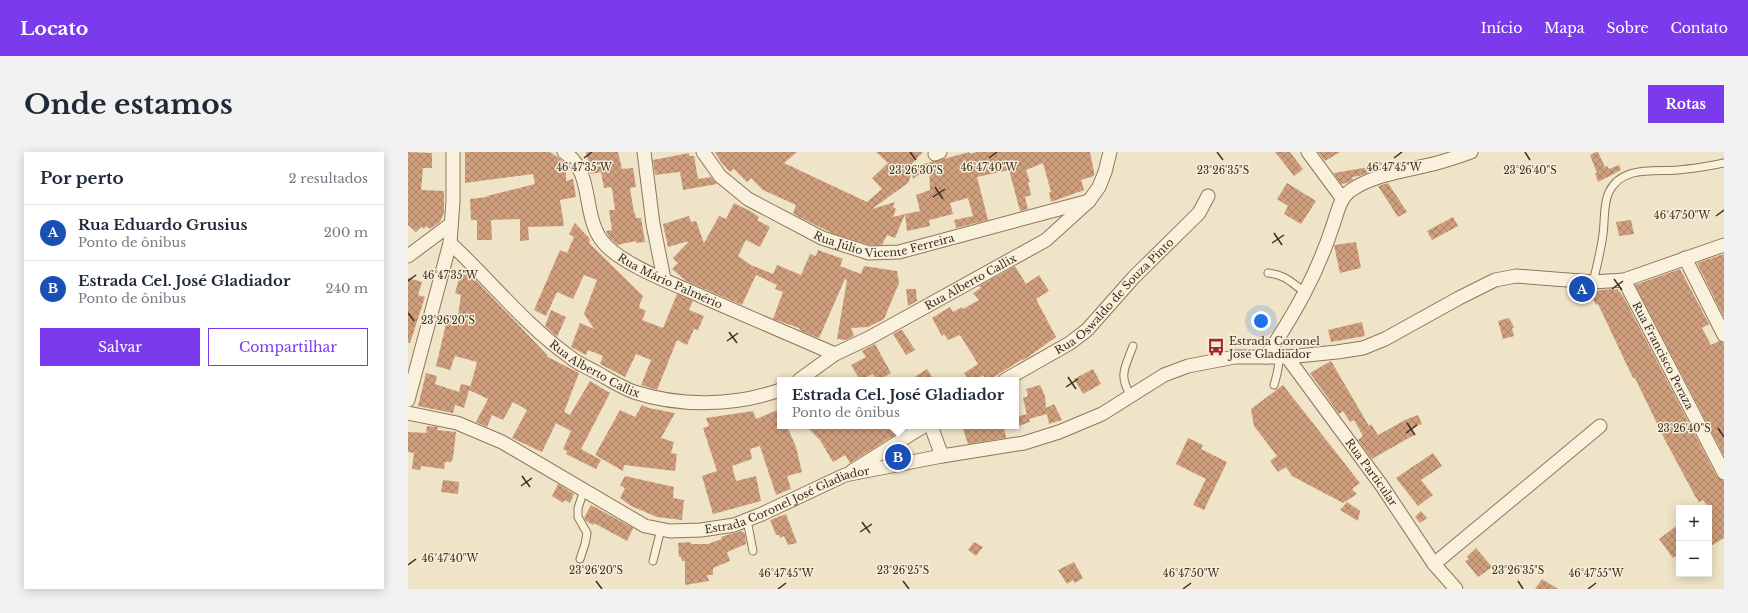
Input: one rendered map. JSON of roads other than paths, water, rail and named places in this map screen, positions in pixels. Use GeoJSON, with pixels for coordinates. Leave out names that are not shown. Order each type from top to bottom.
{"type":"FeatureCollection","features":[{"type":"Feature","properties":{"kind":"street"},"geometry":{"type":"LineString","coordinates":[[408,400],[450,243],[453,152]]}},
{"type":"Feature","properties":{"kind":"street","name":"Rua Mário Palmério"},"geometry":{"type":"LineString","coordinates":[[564,152],[577,164],[582,175],[594,228],[603,242],[615,253],[664,279],[835,354]]}},
{"type":"Feature","properties":{"kind":"street"},"geometry":{"type":"LineString","coordinates":[[644,152],[653,224],[664,279]]}},
{"type":"Feature","properties":{"kind":"street","name":"Rua Júlio Vicente Ferreira"},"geometry":{"type":"LineString","coordinates":[[703,152],[720,176],[748,199],[822,238],[869,253],[899,252],[1089,201]]}},
{"type":"Feature","properties":{"kind":"street","name":"Rua Alberto Callix"},"geometry":{"type":"LineString","coordinates":[[803,377],[835,354],[869,338],[1046,240],[1089,201],[1099,187],[1105,172],[1110,152]]}},
{"type":"Feature","properties":{"kind":"street"},"geometry":{"type":"LineString","coordinates":[[1308,152],[1342,198]]}},
{"type":"Feature","properties":{"kind":"street"},"geometry":{"type":"LineString","coordinates":[[1266,357],[1306,293],[1324,253],[1342,198],[1350,191],[1368,182],[1388,175],[1438,163],[1471,152]]}},
{"type":"Feature","properties":{"kind":"street","name":"Rua Oswaldo de Souza Pinto"},"geometry":{"type":"LineString","coordinates":[[1010,377],[1070,343],[1087,330],[1134,277],[1199,213],[1208,196]]}},
{"type":"Feature","properties":{"kind":"street"},"geometry":{"type":"LineString","coordinates":[[408,256],[451,224]]}},
{"type":"Feature","properties":{"kind":"street","name":"Rua Alberto Callix"},"geometry":{"type":"LineString","coordinates":[[450,243],[477,268],[535,328],[571,358],[634,391],[664,399],[686,402],[737,401],[777,391]]}},
{"type":"Feature","properties":{"kind":"street","name":"Estrada Coronel José Gladiador"},"geometry":{"type":"LineString","coordinates":[[408,413],[457,423],[502,442],[645,526],[670,531],[701,530],[734,524],[746,520],[845,475],[942,456],[1024,443],[1045,437],[1102,414],[1164,376],[1188,366],[1235,357],[1283,357],[1363,348],[1385,339],[1459,298],[1496,280],[1516,276],[1593,282],[1624,280],[1724,245]]}},
{"type":"Feature","properties":{"kind":"street"},"geometry":{"type":"LineString","coordinates":[[1685,258],[1724,335]]}},
{"type":"Feature","properties":{"kind":"street","name":"Rua Francisco Peraza"},"geometry":{"type":"LineString","coordinates":[[1624,280],[1724,473]]}},
{"type":"Feature","properties":{"kind":"street","name":"Rua Particular"},"geometry":{"type":"LineString","coordinates":[[1283,357],[1382,486],[1434,564],[1456,589]]}},
{"type":"Feature","properties":{"kind":"street"},"geometry":{"type":"LineString","coordinates":[[1434,564],[1600,426]]}},
{"type":"Feature","properties":{"kind":"street"},"geometry":{"type":"LineString","coordinates":[[845,475],[919,429]]}},
{"type":"Feature","properties":{"kind":"street"},"geometry":{"type":"LineString","coordinates":[[932,429],[942,456]]}},
{"type":"Feature","properties":{"kind":"lane"},"geometry":{"type":"LineString","coordinates":[[1593,282],[1603,236],[1606,204],[1609,192],[1619,179],[1630,173],[1682,170],[1724,164]]}},
{"type":"Feature","properties":{"kind":"lane"},"geometry":{"type":"LineString","coordinates":[[1268,273],[1280,274],[1289,279],[1306,293]]}},
{"type":"Feature","properties":{"kind":"lane"},"geometry":{"type":"LineString","coordinates":[[1131,396],[1123,380],[1124,372],[1133,346]]}},
{"type":"Feature","properties":{"kind":"lane"},"geometry":{"type":"LineString","coordinates":[[1274,385],[1283,357]]}},
{"type":"Feature","properties":{"kind":"lane"},"geometry":{"type":"LineString","coordinates":[[580,559],[587,533],[578,517],[578,508],[584,490]]}},
{"type":"Feature","properties":{"kind":"lane"},"geometry":{"type":"LineString","coordinates":[[746,520],[753,551]]}},
{"type":"Feature","properties":{"kind":"lane"},"geometry":{"type":"LineString","coordinates":[[652,561],[661,529]]}},
{"type":"Feature","properties":{"kind":"place","name":"Rua Eduardo Grusius"},"geometry":{"type":"Point","coordinates":[1582,289]}},
{"type":"Feature","properties":{"kind":"place","name":"Estrada Coronel José Gladiador"},"geometry":{"type":"Point","coordinates":[1216,347]}},
{"type":"Feature","properties":{"kind":"place","name":"Estrada Cel. José Gladiador"},"geometry":{"type":"Point","coordinates":[898,457]}}]}
